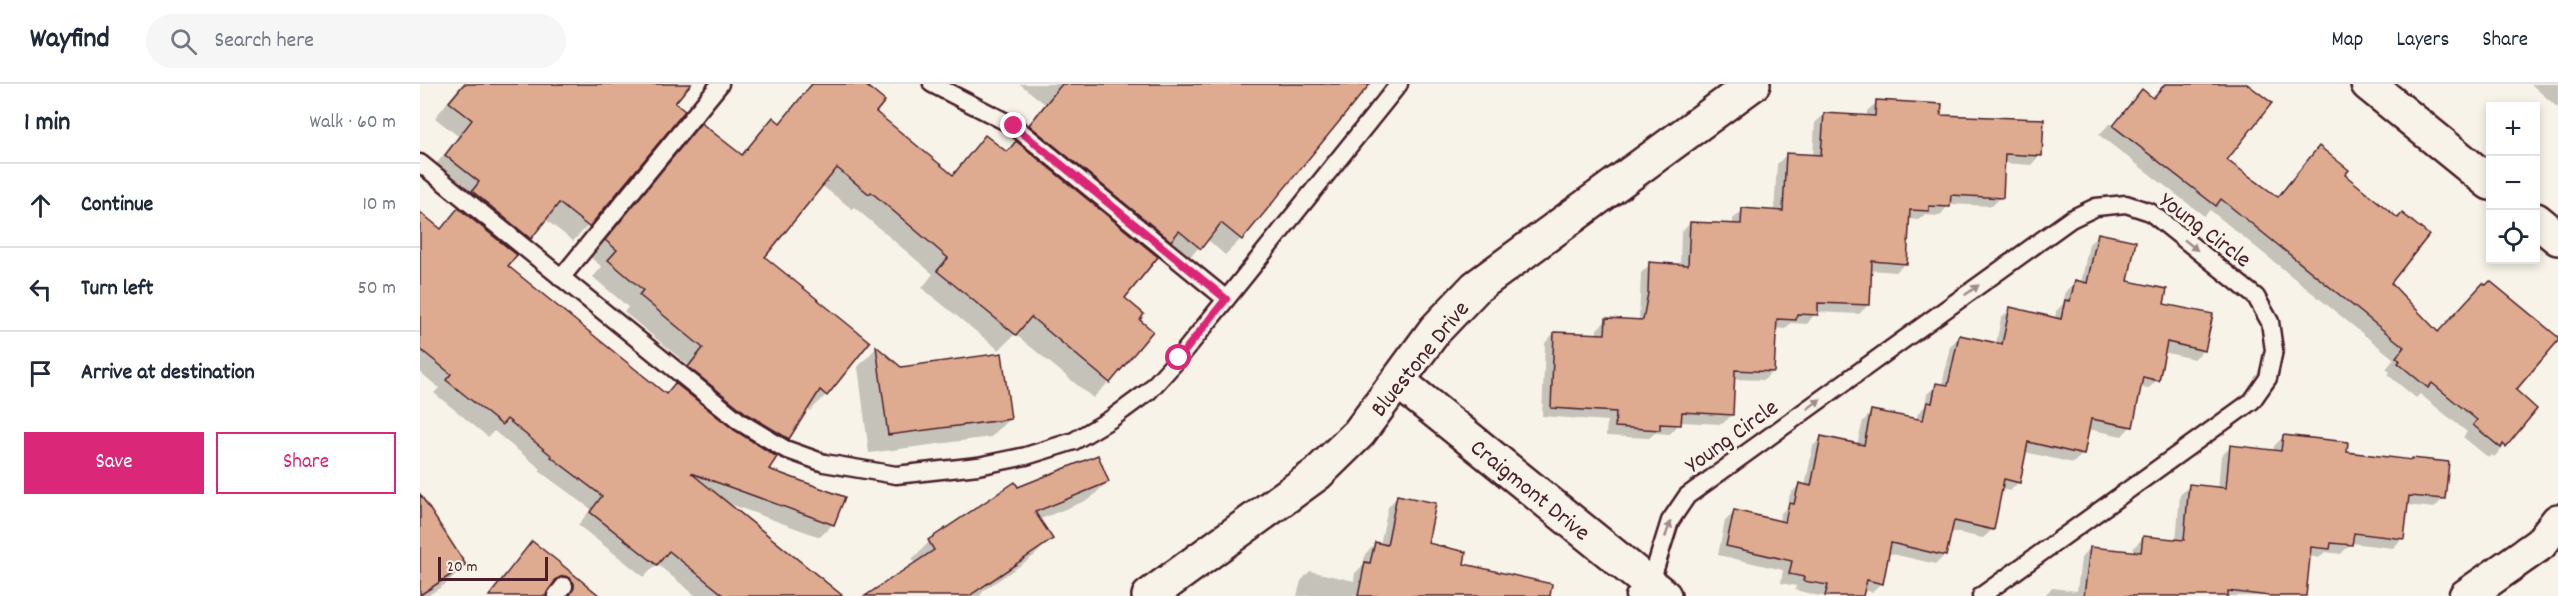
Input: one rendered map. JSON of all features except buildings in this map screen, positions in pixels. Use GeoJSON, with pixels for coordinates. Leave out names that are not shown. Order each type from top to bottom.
{"type":"FeatureCollection","features":[{"type":"Feature","properties":{"kind":"street","name":"Bluestone Drive"},"geometry":{"type":"LineString","coordinates":[[1149,596],[1317,474],[1359,433],[1435,330],[1476,287],[1753,84]]}},
{"type":"Feature","properties":{"kind":"street"},"geometry":{"type":"LineString","coordinates":[[2368,84],[2486,180]]}},
{"type":"Feature","properties":{"kind":"street"},"geometry":{"type":"LineString","coordinates":[[2540,224],[2558,238]]}},
{"type":"Feature","properties":{"kind":"street","name":"Craigmont Drive"},"geometry":{"type":"LineString","coordinates":[[1398,381],[1650,592]]}},
{"type":"Feature","properties":{"kind":"street"},"geometry":{"type":"LineString","coordinates":[[2466,596],[2540,544],[2558,520]]}},
{"type":"Feature","properties":{"kind":"lane"},"geometry":{"type":"LineString","coordinates":[[561,278],[720,84]]}},
{"type":"Feature","properties":{"kind":"lane"},"geometry":{"type":"LineString","coordinates":[[932,84],[1014,126],[1226,299]]}},
{"type":"Feature","properties":{"kind":"lane"},"geometry":{"type":"LineString","coordinates":[[420,163],[740,422],[785,449],[824,463],[897,475],[978,466],[1026,456],[1074,441],[1111,419],[1149,391],[1399,84]]}},
{"type":"Feature","properties":{"kind":"lane","name":"Young Circle"},"geometry":{"type":"LineString","coordinates":[[1650,592],[1670,521],[1687,496],[2072,219],[2096,207],[2126,204],[2150,212],[2256,297],[2270,322],[2274,351],[2268,378],[2252,401],[1981,596]]}},
{"type":"Feature","properties":{"kind":"route"},"geometry":{"type":"LineString","coordinates":[[1014,126],[1226,299],[1179,358]]}}]}
